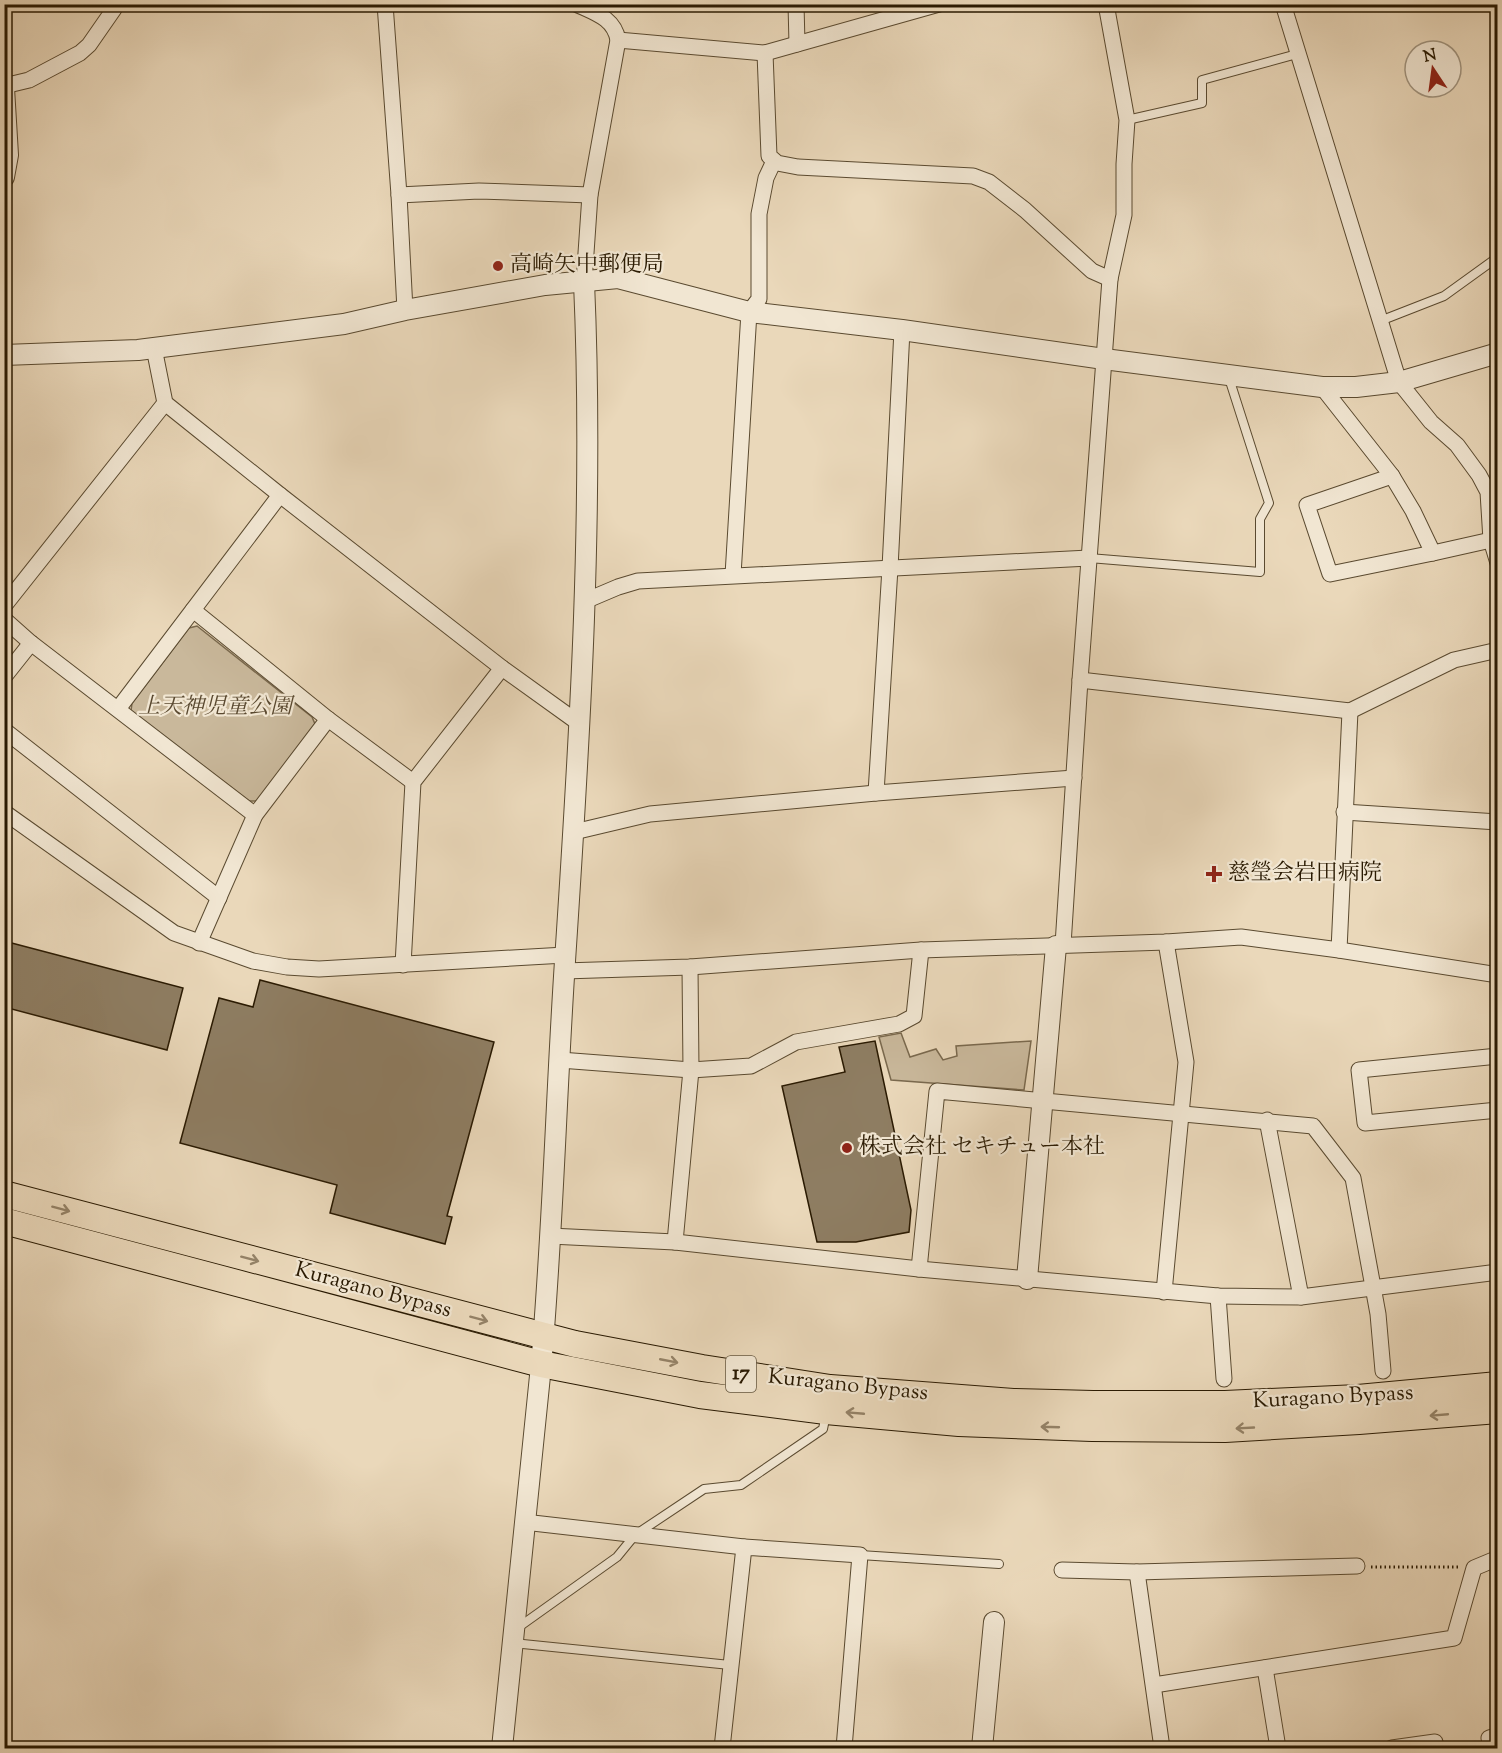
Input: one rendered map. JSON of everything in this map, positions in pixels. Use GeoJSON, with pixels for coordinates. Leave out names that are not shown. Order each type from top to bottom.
{"type":"FeatureCollection","features":[{"type":"Feature","properties":{"kind":"highway","name":"Kuragano Bypass"},"geometry":{"type":"LineString","coordinates":[[4,1194],[543,1336],[702,1368],[830,1388],[1013,1402],[1226,1404],[1358,1398],[1497,1386]]}},
{"type":"Feature","properties":{"kind":"highway","name":"Kuragano Bypass"},"geometry":{"type":"LineString","coordinates":[[4,1221],[541,1364],[700,1395],[826,1411],[959,1423],[1092,1428],[1226,1429],[1497,1410]]}},
{"type":"Feature","properties":{"kind":"street"},"geometry":{"type":"LineString","coordinates":[[4,177],[8,155],[4,87],[29,80],[80,53],[89,45],[114,9],[114,4]]}},
{"type":"Feature","properties":{"kind":"street"},"geometry":{"type":"LineString","coordinates":[[385,4],[405,310]]}},
{"type":"Feature","properties":{"kind":"street"},"geometry":{"type":"LineString","coordinates":[[502,1749],[541,1364],[564,963],[574,832],[585,601],[587,356],[584,282],[590,195],[618,40],[617,32],[605,11],[576,4]]}},
{"type":"Feature","properties":{"kind":"street"},"geometry":{"type":"LineString","coordinates":[[796,4],[797,44]]}},
{"type":"Feature","properties":{"kind":"street"},"geometry":{"type":"LineString","coordinates":[[618,40],[765,53],[939,4]]}},
{"type":"Feature","properties":{"kind":"street"},"geometry":{"type":"LineString","coordinates":[[1027,1279],[1074,778],[1110,279],[1124,215],[1127,120],[1106,4]]}},
{"type":"Feature","properties":{"kind":"street"},"geometry":{"type":"LineString","coordinates":[[1285,5],[1297,54],[1399,382],[1431,422],[1458,445],[1479,475],[1488,492],[1491,540],[1497,563]]}},
{"type":"Feature","properties":{"kind":"street"},"geometry":{"type":"LineString","coordinates":[[765,53],[769,156],[777,163],[798,167],[973,176],[989,182],[1025,210],[1092,271],[1110,279]]}},
{"type":"Feature","properties":{"kind":"street"},"geometry":{"type":"LineString","coordinates":[[733,576],[749,312],[759,299],[759,214],[766,178],[774,160]]}},
{"type":"Feature","properties":{"kind":"street"},"geometry":{"type":"LineString","coordinates":[[399,195],[479,191],[590,195]]}},
{"type":"Feature","properties":{"kind":"street"},"geometry":{"type":"LineString","coordinates":[[4,355],[154,348],[344,324],[405,310],[545,285],[618,278],[749,312],[902,330],[1322,387],[1356,387],[1399,382],[1497,353]]}},
{"type":"Feature","properties":{"kind":"street"},"geometry":{"type":"LineString","coordinates":[[876,793],[902,330]]}},
{"type":"Feature","properties":{"kind":"street"},"geometry":{"type":"LineString","coordinates":[[154,348],[165,403],[502,668],[580,724]]}},
{"type":"Feature","properties":{"kind":"street"},"geometry":{"type":"LineString","coordinates":[[1322,387],[1392,476],[1413,511],[1433,553]]}},
{"type":"Feature","properties":{"kind":"street"},"geometry":{"type":"LineString","coordinates":[[4,606],[165,403]]}},
{"type":"Feature","properties":{"kind":"street"},"geometry":{"type":"LineString","coordinates":[[1392,476],[1307,505],[1330,574],[1491,540]]}},
{"type":"Feature","properties":{"kind":"street"},"geometry":{"type":"LineString","coordinates":[[118,709],[280,495]]}},
{"type":"Feature","properties":{"kind":"street"},"geometry":{"type":"LineString","coordinates":[[585,601],[638,581],[1089,558]]}},
{"type":"Feature","properties":{"kind":"street"},"geometry":{"type":"LineString","coordinates":[[193,610],[328,719],[413,782]]}},
{"type":"Feature","properties":{"kind":"street"},"geometry":{"type":"LineString","coordinates":[[4,619],[31,643],[255,815]]}},
{"type":"Feature","properties":{"kind":"street"},"geometry":{"type":"LineString","coordinates":[[4,677],[31,643]]}},
{"type":"Feature","properties":{"kind":"street"},"geometry":{"type":"LineString","coordinates":[[1080,680],[1350,711],[1454,660],[1497,650]]}},
{"type":"Feature","properties":{"kind":"street"},"geometry":{"type":"LineString","coordinates":[[403,965],[413,782],[502,668]]}},
{"type":"Feature","properties":{"kind":"street"},"geometry":{"type":"LineString","coordinates":[[1339,950],[1350,711]]}},
{"type":"Feature","properties":{"kind":"street"},"geometry":{"type":"LineString","coordinates":[[199,943],[255,815],[328,719]]}},
{"type":"Feature","properties":{"kind":"street"},"geometry":{"type":"LineString","coordinates":[[4,730],[219,898]]}},
{"type":"Feature","properties":{"kind":"street"},"geometry":{"type":"LineString","coordinates":[[574,832],[650,814],[876,793],[1074,778]]}},
{"type":"Feature","properties":{"kind":"street"},"geometry":{"type":"LineString","coordinates":[[4,812],[174,933],[253,961],[287,967],[319,969],[403,965],[564,963],[690,966],[921,950],[1166,942],[1240,937],[1497,975]]}},
{"type":"Feature","properties":{"kind":"street"},"geometry":{"type":"LineString","coordinates":[[1344,812],[1497,822]]}},
{"type":"Feature","properties":{"kind":"street"},"geometry":{"type":"LineString","coordinates":[[1164,1292],[1186,1062],[1166,942]]}},
{"type":"Feature","properties":{"kind":"street"},"geometry":{"type":"LineString","coordinates":[[560,1060],[691,1070],[751,1066],[796,1042],[899,1024],[914,1016],[921,950]]}},
{"type":"Feature","properties":{"kind":"street"},"geometry":{"type":"LineString","coordinates":[[675,1242],[691,1070],[690,966]]}},
{"type":"Feature","properties":{"kind":"street"},"geometry":{"type":"LineString","coordinates":[[1497,1056],[1359,1070],[1365,1123],[1497,1110]]}},
{"type":"Feature","properties":{"kind":"street"},"geometry":{"type":"LineString","coordinates":[[919,1269],[937,1091],[1313,1126],[1353,1178],[1378,1314],[1383,1371]]}},
{"type":"Feature","properties":{"kind":"street"},"geometry":{"type":"LineString","coordinates":[[1267,1120],[1301,1297]]}},
{"type":"Feature","properties":{"kind":"street"},"geometry":{"type":"LineString","coordinates":[[550,1236],[675,1242],[919,1269],[1218,1296],[1301,1297],[1497,1272]]}},
{"type":"Feature","properties":{"kind":"street"},"geometry":{"type":"LineString","coordinates":[[1218,1296],[1224,1379]]}},
{"type":"Feature","properties":{"kind":"street"},"geometry":{"type":"LineString","coordinates":[[524,1522],[744,1547],[860,1555],[844,1749]]}},
{"type":"Feature","properties":{"kind":"street"},"geometry":{"type":"LineString","coordinates":[[722,1749],[744,1547]]}},
{"type":"Feature","properties":{"kind":"street"},"geometry":{"type":"LineString","coordinates":[[1154,1685],[1454,1638],[1474,1568],[1497,1558]]}},
{"type":"Feature","properties":{"kind":"street"},"geometry":{"type":"LineString","coordinates":[[1062,1570],[1137,1572],[1357,1566]]}},
{"type":"Feature","properties":{"kind":"street"},"geometry":{"type":"LineString","coordinates":[[1137,1572],[1162,1749]]}},
{"type":"Feature","properties":{"kind":"street"},"geometry":{"type":"LineString","coordinates":[[982,1749],[994,1622]]}},
{"type":"Feature","properties":{"kind":"street"},"geometry":{"type":"LineString","coordinates":[[1265,1668],[1278,1749]]}},
{"type":"Feature","properties":{"kind":"street"},"geometry":{"type":"LineString","coordinates":[[1491,1749],[1489,1738],[1497,1735]]}},
{"type":"Feature","properties":{"kind":"street"},"geometry":{"type":"LineString","coordinates":[[1393,1748],[1435,1742]]}},
{"type":"Feature","properties":{"kind":"lane"},"geometry":{"type":"LineString","coordinates":[[1127,120],[1202,103],[1202,80],[1297,54]]}},
{"type":"Feature","properties":{"kind":"lane"},"geometry":{"type":"LineString","coordinates":[[1380,321],[1444,296],[1497,257]]}},
{"type":"Feature","properties":{"kind":"lane"},"geometry":{"type":"LineString","coordinates":[[1089,558],[1260,572],[1260,519],[1269,503],[1228,375]]}},
{"type":"Feature","properties":{"kind":"lane"},"geometry":{"type":"LineString","coordinates":[[512,1637],[617,1557],[635,1535],[704,1489],[741,1485],[823,1429],[826,1411]]}},
{"type":"Feature","properties":{"kind":"lane"},"geometry":{"type":"LineString","coordinates":[[860,1555],[999,1564]]}},
{"type":"Feature","properties":{"kind":"lane"},"geometry":{"type":"LineString","coordinates":[[512,1637],[730,1665]]}},
{"type":"Feature","properties":{"kind":"path"},"geometry":{"type":"LineString","coordinates":[[1357,1566],[1474,1568]]}},
{"type":"Feature","properties":{"kind":"green space","name":"上天神児童公園"},"geometry":{"type":"Polygon","coordinates":[[[197,626],[312,717],[315,724],[257,801],[249,801],[131,711],[132,703],[189,628],[197,626]]]}},
{"type":"Feature","properties":{"kind":"green space"},"geometry":{"type":"Polygon","coordinates":[[[901,1033],[910,1057],[936,1049],[943,1060],[957,1056],[956,1046],[1031,1041],[1024,1090],[891,1080],[879,1037],[901,1033]]]}},
{"type":"Feature","properties":{"kind":"building"},"geometry":{"type":"Polygon","coordinates":[[[4,941],[183,988],[167,1050],[4,1007],[4,941]]]}},
{"type":"Feature","properties":{"kind":"building"},"geometry":{"type":"Polygon","coordinates":[[[260,980],[494,1042],[447,1216],[452,1217],[445,1244],[330,1213],[337,1185],[180,1143],[219,998],[253,1007],[260,980]]]}},
{"type":"Feature","properties":{"kind":"building","name":"株式会社 セキチュー本社"},"geometry":{"type":"Polygon","coordinates":[[[875,1041],[911,1210],[909,1232],[856,1242],[817,1242],[782,1086],[845,1072],[839,1047],[875,1041]]]}},
{"type":"Feature","properties":{"kind":"place","name":"高崎矢中郵便局"},"geometry":{"type":"Point","coordinates":[498,266]}},
{"type":"Feature","properties":{"kind":"place","name":"慈瑩会岩田病院"},"geometry":{"type":"Point","coordinates":[1214,874]}},
{"type":"Feature","properties":{"kind":"place","name":"株式会社 セキチュー本社"},"geometry":{"type":"Point","coordinates":[847,1148]}}]}
